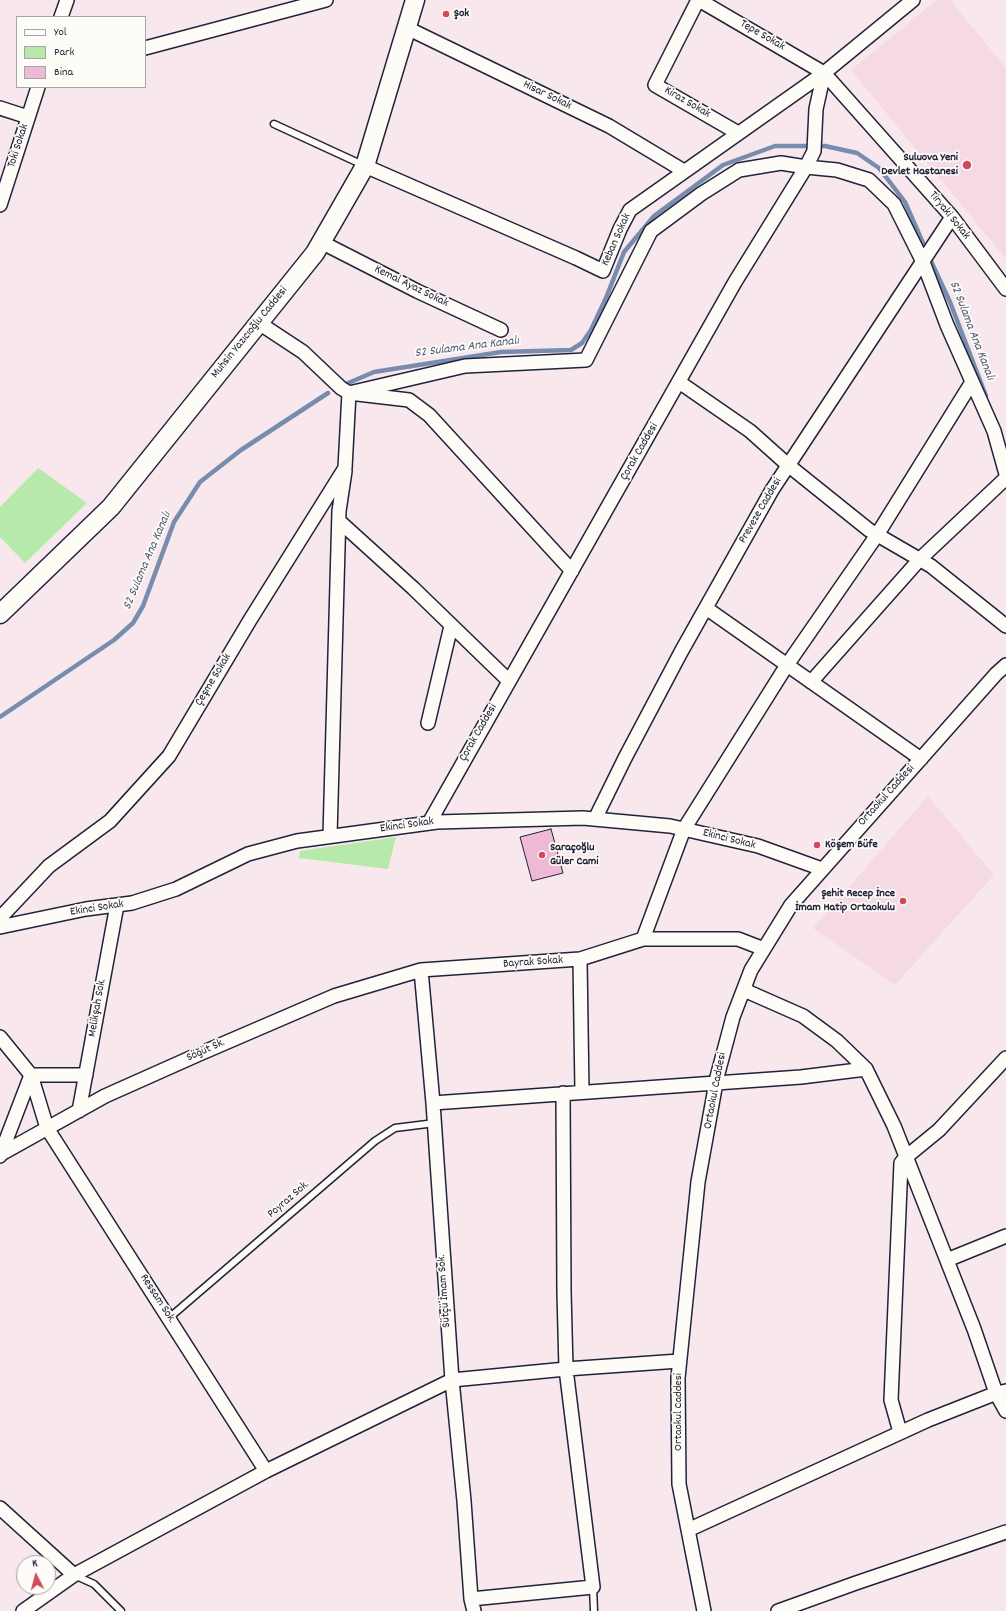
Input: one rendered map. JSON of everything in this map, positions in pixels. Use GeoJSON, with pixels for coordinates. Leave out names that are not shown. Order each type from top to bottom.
{"type":"FeatureCollection","features":[{"type":"Feature","properties":{"kind":"main road","name":"Muhsin Yazıcıoğlu Caddesi"},"geometry":{"type":"LineString","coordinates":[[0,614],[111,507],[315,253],[365,166],[415,0]]}},
{"type":"Feature","properties":{"kind":"street"},"geometry":{"type":"LineString","coordinates":[[61,16],[67,0]]}},
{"type":"Feature","properties":{"kind":"street"},"geometry":{"type":"LineString","coordinates":[[146,48],[326,0]]}},
{"type":"Feature","properties":{"kind":"street","name":"Tepe Sokak"},"geometry":{"type":"LineString","coordinates":[[698,0],[824,73]]}},
{"type":"Feature","properties":{"kind":"street","name":"Kiraz Sokak"},"geometry":{"type":"LineString","coordinates":[[698,0],[655,85],[738,133]]}},
{"type":"Feature","properties":{"kind":"street","name":"Keban Sokak"},"geometry":{"type":"LineString","coordinates":[[365,166],[603,271],[620,228],[630,210],[824,73],[913,0]]}},
{"type":"Feature","properties":{"kind":"street","name":"Hisar Sokak"},"geometry":{"type":"LineString","coordinates":[[407,28],[609,126],[684,171]]}},
{"type":"Feature","properties":{"kind":"street","name":"Çorak Caddesi"},"geometry":{"type":"LineString","coordinates":[[429,823],[735,282],[806,167],[814,151],[816,109],[824,73]]}},
{"type":"Feature","properties":{"kind":"street","name":"Tiryaki Sokak"},"geometry":{"type":"LineString","coordinates":[[824,73],[952,217],[1006,289]]}},
{"type":"Feature","properties":{"kind":"street","name":"Toki Sokak"},"geometry":{"type":"LineString","coordinates":[[0,205],[38,88]]}},
{"type":"Feature","properties":{"kind":"street"},"geometry":{"type":"LineString","coordinates":[[0,108],[28,117]]}},
{"type":"Feature","properties":{"kind":"street"},"geometry":{"type":"LineString","coordinates":[[349,393],[465,366],[586,360],[651,231],[701,194],[739,170],[781,163],[837,170],[869,180],[894,204],[923,262],[947,325],[994,431],[1006,474]]}},
{"type":"Feature","properties":{"kind":"street","name":"Preveze Caddesi"},"geometry":{"type":"LineString","coordinates":[[595,819],[625,758],[772,490],[952,217]]}},
{"type":"Feature","properties":{"kind":"street","name":"Kemal Ayaz Sokak"},"geometry":{"type":"LineString","coordinates":[[321,242],[417,291],[501,330]]}},
{"type":"Feature","properties":{"kind":"street"},"geometry":{"type":"LineString","coordinates":[[259,323],[303,352],[331,379],[349,393],[409,400],[429,415],[572,571]]}},
{"type":"Feature","properties":{"kind":"street"},"geometry":{"type":"LineString","coordinates":[[679,382],[750,431],[788,465],[869,530],[931,566],[1006,626]]}},
{"type":"Feature","properties":{"kind":"street"},"geometry":{"type":"LineString","coordinates":[[643,939],[684,829],[787,665],[878,535],[972,382]]}},
{"type":"Feature","properties":{"kind":"street","name":"Çeşme Sokak"},"geometry":{"type":"LineString","coordinates":[[0,918],[49,866],[110,821],[169,756],[250,620],[345,468],[349,393]]}},
{"type":"Feature","properties":{"kind":"street"},"geometry":{"type":"LineString","coordinates":[[330,836],[339,521],[345,468]]}},
{"type":"Feature","properties":{"kind":"street"},"geometry":{"type":"LineString","coordinates":[[811,682],[920,559],[1006,478]]}},
{"type":"Feature","properties":{"kind":"street"},"geometry":{"type":"LineString","coordinates":[[339,521],[509,681]]}},
{"type":"Feature","properties":{"kind":"street"},"geometry":{"type":"LineString","coordinates":[[706,608],[921,759]]}},
{"type":"Feature","properties":{"kind":"street"},"geometry":{"type":"LineString","coordinates":[[428,723],[451,626]]}},
{"type":"Feature","properties":{"kind":"street","name":"Ortaokul Caddesi"},"geometry":{"type":"LineString","coordinates":[[704,1611],[679,1484],[678,1378],[698,1182],[716,1082],[732,1017],[751,970],[791,905],[1006,665]]}},
{"type":"Feature","properties":{"kind":"street","name":"Ekinci Sokak"},"geometry":{"type":"LineString","coordinates":[[0,927],[86,909],[132,903],[176,889],[248,854],[297,841],[429,823],[583,818],[670,826],[758,846],[822,870]]}},
{"type":"Feature","properties":{"kind":"street","name":"Melikşah Sok."},"geometry":{"type":"LineString","coordinates":[[79,1111],[117,905]]}},
{"type":"Feature","properties":{"kind":"street","name":"Bayrak Sokak"},"geometry":{"type":"LineString","coordinates":[[421,970],[580,960],[643,939],[738,939],[764,949]]}},
{"type":"Feature","properties":{"kind":"street"},"geometry":{"type":"LineString","coordinates":[[580,960],[582,1092]]}},
{"type":"Feature","properties":{"kind":"street","name":"Sütçü İmam Sok."},"geometry":{"type":"LineString","coordinates":[[421,970],[435,1123],[452,1380],[464,1500],[472,1605]]}},
{"type":"Feature","properties":{"kind":"street","name":"Söğüt Sk."},"geometry":{"type":"LineString","coordinates":[[0,1155],[105,1096],[197,1055],[334,996],[421,970]]}},
{"type":"Feature","properties":{"kind":"street"},"geometry":{"type":"LineString","coordinates":[[744,990],[803,1016],[837,1041],[866,1069],[894,1126],[974,1329],[1001,1392],[1006,1411]]}},
{"type":"Feature","properties":{"kind":"street"},"geometry":{"type":"LineString","coordinates":[[0,1037],[31,1075]]}},
{"type":"Feature","properties":{"kind":"street"},"geometry":{"type":"LineString","coordinates":[[900,1432],[891,1400],[901,1163],[906,1157],[939,1130],[1006,1058]]}},
{"type":"Feature","properties":{"kind":"street"},"geometry":{"type":"LineString","coordinates":[[433,1103],[801,1077],[866,1069]]}},
{"type":"Feature","properties":{"kind":"street"},"geometry":{"type":"LineString","coordinates":[[31,1075],[86,1075]]}},
{"type":"Feature","properties":{"kind":"street"},"geometry":{"type":"LineString","coordinates":[[0,1155],[31,1075]]}},
{"type":"Feature","properties":{"kind":"street","name":"Ressam Sok."},"geometry":{"type":"LineString","coordinates":[[31,1075],[47,1128],[266,1471]]}},
{"type":"Feature","properties":{"kind":"street"},"geometry":{"type":"LineString","coordinates":[[472,1605],[593,1587],[566,1369],[563,1093]]}},
{"type":"Feature","properties":{"kind":"street"},"geometry":{"type":"LineString","coordinates":[[947,1260],[1006,1236]]}},
{"type":"Feature","properties":{"kind":"street"},"geometry":{"type":"LineString","coordinates":[[23,1611],[74,1575],[266,1471],[452,1380],[566,1369],[680,1361]]}},
{"type":"Feature","properties":{"kind":"street"},"geometry":{"type":"LineString","coordinates":[[688,1530],[900,1432],[1001,1392]]}},
{"type":"Feature","properties":{"kind":"street"},"geometry":{"type":"LineString","coordinates":[[0,1508],[74,1575]]}},
{"type":"Feature","properties":{"kind":"street"},"geometry":{"type":"LineString","coordinates":[[778,1611],[1006,1532]]}},
{"type":"Feature","properties":{"kind":"lane"},"geometry":{"type":"LineString","coordinates":[[274,124],[365,166]]}},
{"type":"Feature","properties":{"kind":"lane","name":"Poyraz Sok."},"geometry":{"type":"LineString","coordinates":[[168,1318],[375,1141],[395,1128],[435,1123]]}},
{"type":"Feature","properties":{"kind":"lane"},"geometry":{"type":"LineString","coordinates":[[74,1575],[94,1584],[122,1611]]}},
{"type":"Feature","properties":{"kind":"lane"},"geometry":{"type":"LineString","coordinates":[[593,1587],[594,1611]]}},
{"type":"Feature","properties":{"kind":"shaded area","name":"Suluova Yeni Devlet Hastanesi"},"geometry":{"type":"Polygon","coordinates":[[[937,0],[950,0],[1006,68],[1006,259],[851,70],[937,0]]]}},
{"type":"Feature","properties":{"kind":"shaded area","name":"Şehit Recep İnce İmam Hatip Ortaokulu"},"geometry":{"type":"Polygon","coordinates":[[[928,796],[994,875],[895,985],[813,928],[928,796]]]}},
{"type":"Feature","properties":{"kind":"green space"},"geometry":{"type":"Polygon","coordinates":[[[38,468],[87,503],[25,563],[0,537],[0,507],[38,468]]]}},
{"type":"Feature","properties":{"kind":"green space"},"geometry":{"type":"Polygon","coordinates":[[[396,837],[388,869],[299,858],[300,851],[396,837]]]}},
{"type":"Feature","properties":{"kind":"building","name":"Saraçoğlu Güler Cami"},"geometry":{"type":"Polygon","coordinates":[[[551,829],[563,873],[532,881],[520,837],[551,829]]]}},
{"type":"Feature","properties":{"kind":"waterway","name":"S2 Sulama Ana Kanalı"},"geometry":{"type":"LineString","coordinates":[[346,384],[374,372],[501,352],[571,350],[582,343],[591,330],[606,298],[624,252],[654,216],[723,165],[775,146],[808,146]]}},
{"type":"Feature","properties":{"kind":"waterway","name":"S2 Sulama Ana Kanalı"},"geometry":{"type":"LineString","coordinates":[[817,146],[825,146],[857,153],[879,168],[905,202],[923,243]]}},
{"type":"Feature","properties":{"kind":"waterway","name":"S2 Sulama Ana Kanalı"},"geometry":{"type":"LineString","coordinates":[[930,259],[950,302],[986,396]]}},
{"type":"Feature","properties":{"kind":"waterway","name":"S2 Sulama Ana Kanalı"},"geometry":{"type":"LineString","coordinates":[[0,717],[114,640],[133,623],[143,606],[174,522],[200,482],[241,450],[328,393]]}},
{"type":"Feature","properties":{"kind":"place","name":"Şok"},"geometry":{"type":"Point","coordinates":[446,14]}},
{"type":"Feature","properties":{"kind":"place","name":"Suluova Yeni Devlet Hastanesi"},"geometry":{"type":"Point","coordinates":[967,165]}},
{"type":"Feature","properties":{"kind":"place","name":"Köşem Büfe"},"geometry":{"type":"Point","coordinates":[817,845]}},
{"type":"Feature","properties":{"kind":"place","name":"Saraçoğlu Güler Cami"},"geometry":{"type":"Point","coordinates":[542,855]}},
{"type":"Feature","properties":{"kind":"place","name":"Şehit Recep İnce İmam Hatip Ortaokulu"},"geometry":{"type":"Point","coordinates":[903,901]}}]}
